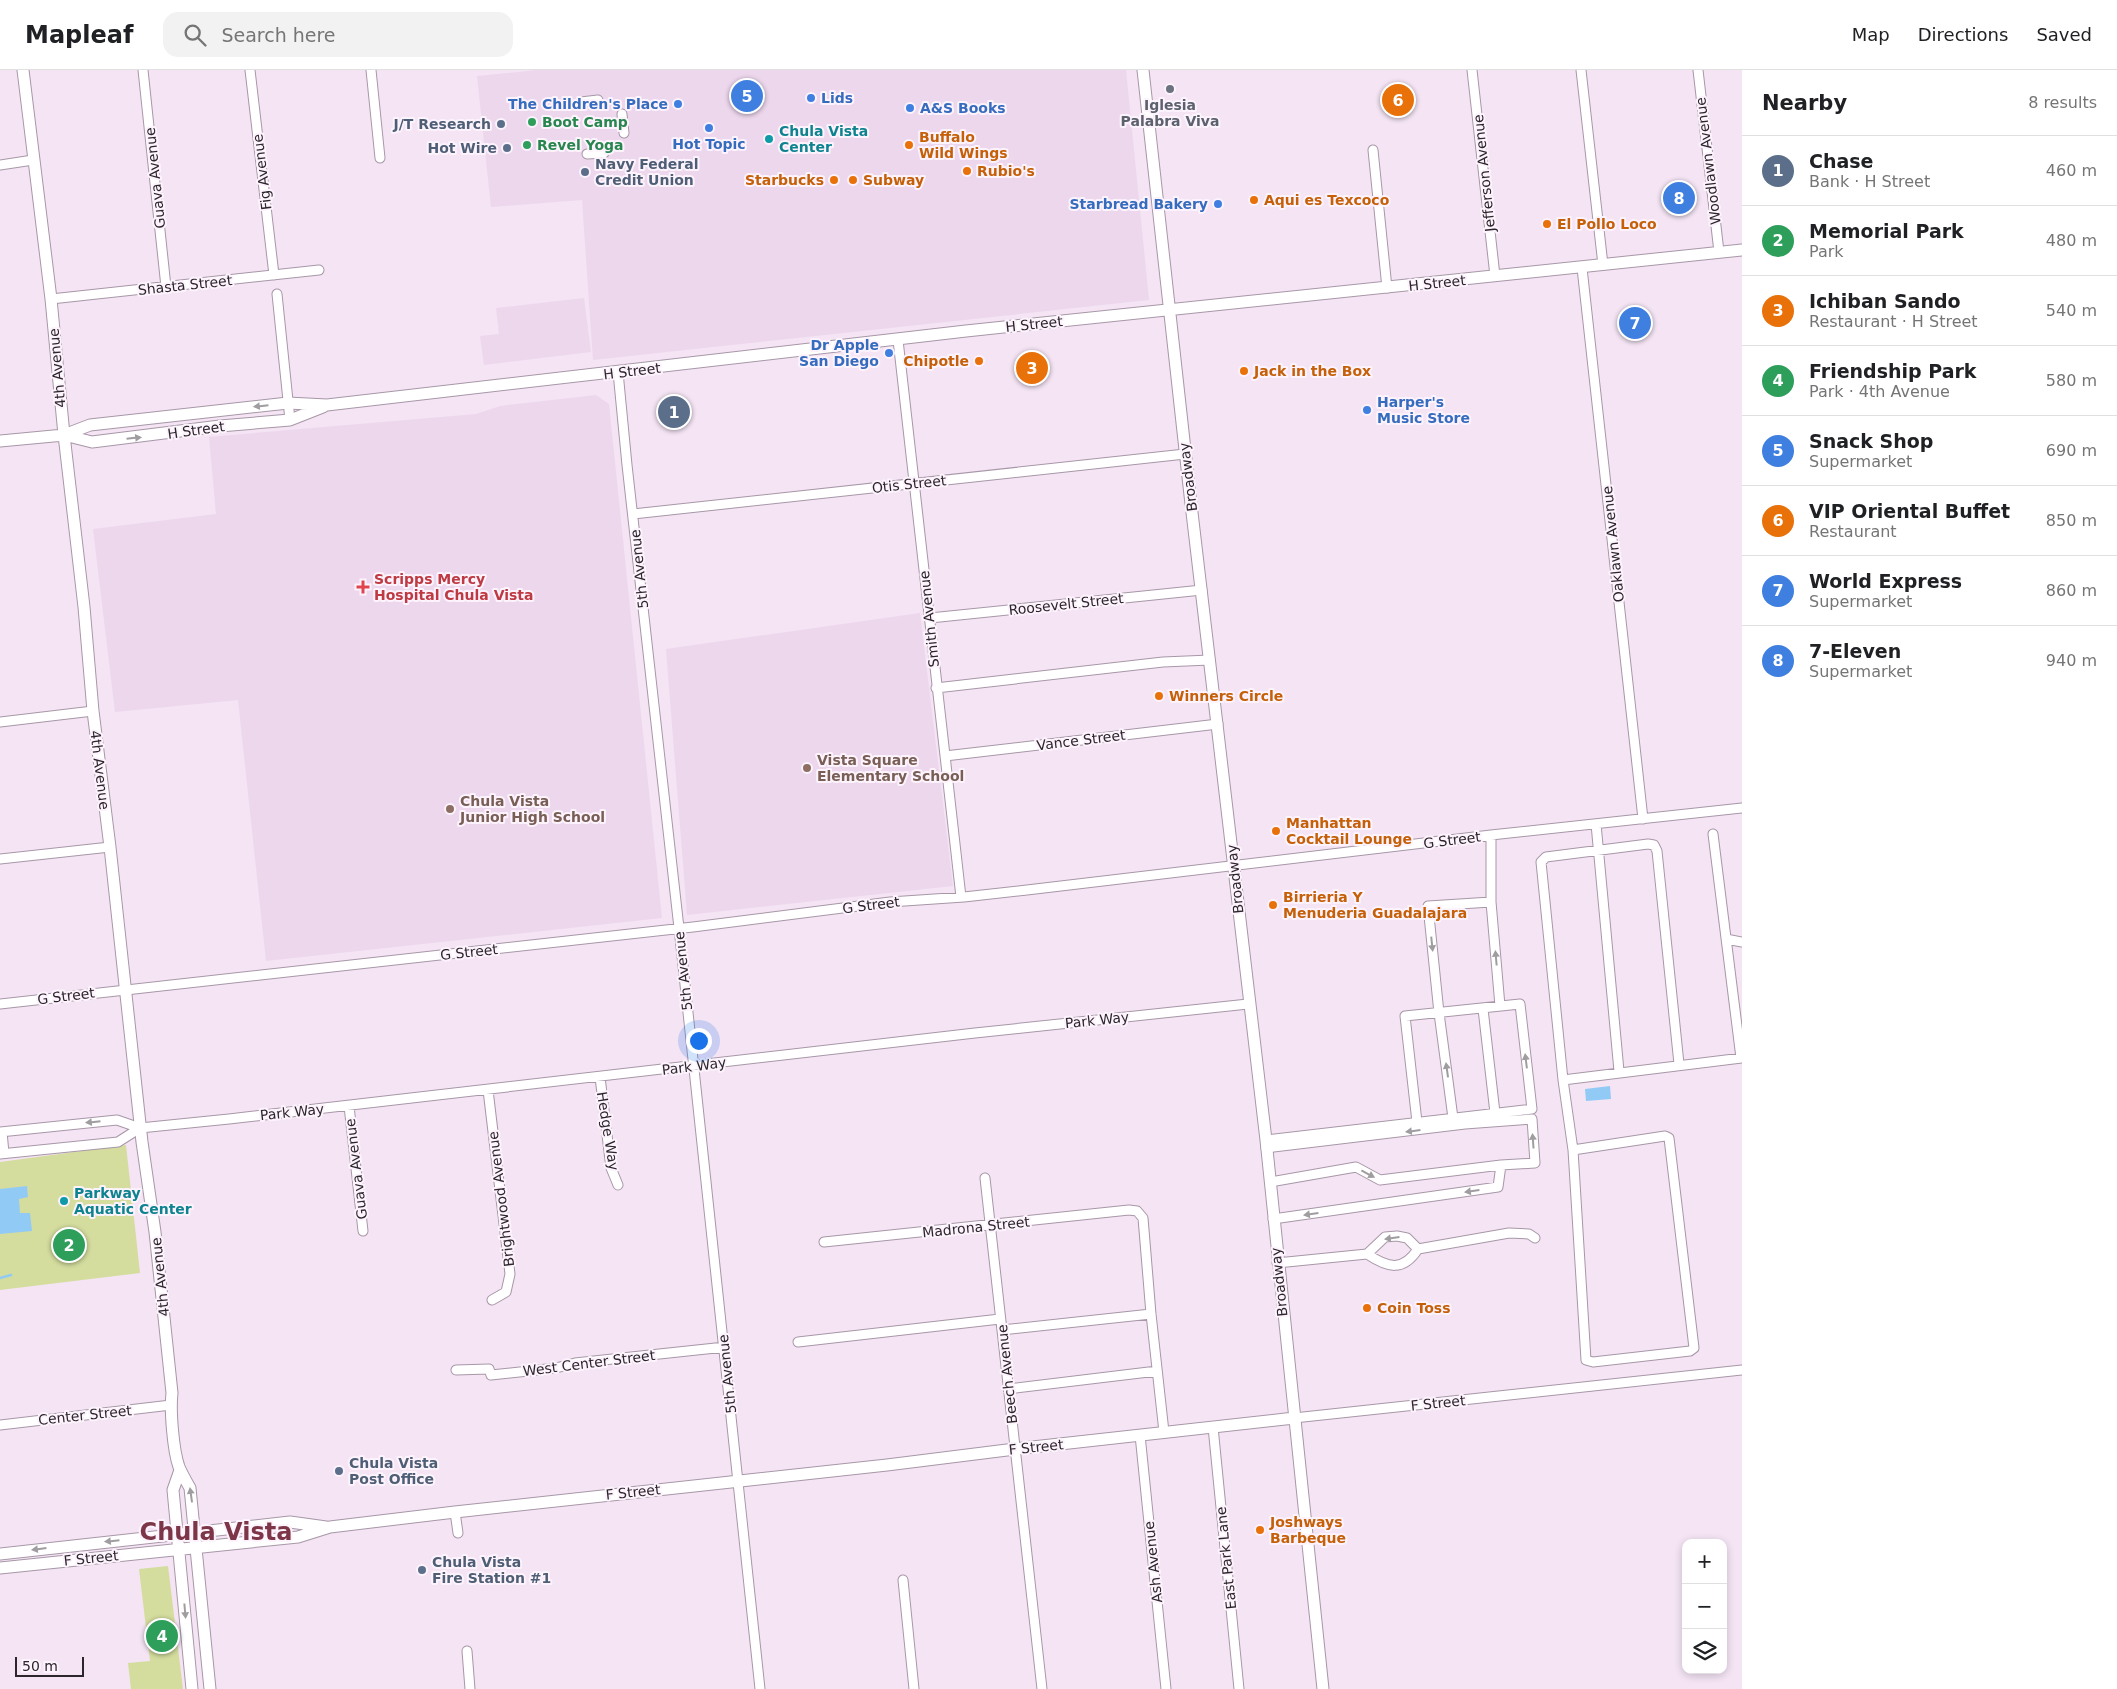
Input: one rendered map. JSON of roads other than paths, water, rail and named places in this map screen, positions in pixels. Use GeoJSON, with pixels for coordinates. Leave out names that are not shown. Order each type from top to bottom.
{"type":"FeatureCollection","features":[{"type":"Feature","properties":{"kind":"main road","name":"4th Avenue"},"geometry":{"type":"LineString","coordinates":[[23,70],[51,299],[64,435],[84,606],[93,711],[110,847],[140,1128],[155,1232],[172,1393],[171,1405],[176,1452],[180,1470],[190,1488],[210,1689]]}},
{"type":"Feature","properties":{"kind":"main road","name":"Broadway"},"geometry":{"type":"LineString","coordinates":[[1143,70],[1185,454],[1218,724],[1248,1004],[1266,1144],[1323,1689]]}},
{"type":"Feature","properties":{"kind":"main road","name":"H Street"},"geometry":{"type":"LineString","coordinates":[[0,441],[64,435],[90,425],[288,403],[327,405],[966,331],[1742,250]]}},
{"type":"Feature","properties":{"kind":"main road","name":"H Street"},"geometry":{"type":"LineString","coordinates":[[64,435],[92,442],[220,426],[290,420],[327,405]]}},
{"type":"Feature","properties":{"kind":"main road","name":"F Street"},"geometry":{"type":"LineString","coordinates":[[0,1568],[196,1546],[298,1537],[330,1527],[1294,1418]]}},
{"type":"Feature","properties":{"kind":"main road","name":"4th Avenue"},"geometry":{"type":"LineString","coordinates":[[180,1470],[173,1490],[192,1689]]}},
{"type":"Feature","properties":{"kind":"main road","name":"F Street"},"geometry":{"type":"LineString","coordinates":[[0,1554],[290,1522],[330,1527]]}},
{"type":"Feature","properties":{"kind":"street","name":"Guava Avenue"},"geometry":{"type":"LineString","coordinates":[[143,70],[166,286]]}},
{"type":"Feature","properties":{"kind":"street","name":"Fig Avenue"},"geometry":{"type":"LineString","coordinates":[[250,70],[274,275]]}},
{"type":"Feature","properties":{"kind":"street"},"geometry":{"type":"LineString","coordinates":[[371,70],[380,158]]}},
{"type":"Feature","properties":{"kind":"street","name":"Jefferson Avenue"},"geometry":{"type":"LineString","coordinates":[[1472,70],[1495,276]]}},
{"type":"Feature","properties":{"kind":"street"},"geometry":{"type":"LineString","coordinates":[[1582,70],[1603,265]]}},
{"type":"Feature","properties":{"kind":"street","name":"Woodlawn Avenue"},"geometry":{"type":"LineString","coordinates":[[1698,70],[1719,252]]}},
{"type":"Feature","properties":{"kind":"street"},"geometry":{"type":"LineString","coordinates":[[581,102],[598,100]]}},
{"type":"Feature","properties":{"kind":"street"},"geometry":{"type":"LineString","coordinates":[[622,114],[624,133]]}},
{"type":"Feature","properties":{"kind":"street"},"geometry":{"type":"LineString","coordinates":[[1373,150],[1387,288]]}},
{"type":"Feature","properties":{"kind":"street"},"geometry":{"type":"LineString","coordinates":[[587,154],[604,153]]}},
{"type":"Feature","properties":{"kind":"street"},"geometry":{"type":"LineString","coordinates":[[0,165],[33,160]]}},
{"type":"Feature","properties":{"kind":"street","name":"Oaklawn Avenue"},"geometry":{"type":"LineString","coordinates":[[1582,268],[1643,819]]}},
{"type":"Feature","properties":{"kind":"street","name":"Shasta Street"},"geometry":{"type":"LineString","coordinates":[[51,299],[319,270]]}},
{"type":"Feature","properties":{"kind":"street"},"geometry":{"type":"LineString","coordinates":[[277,294],[290,420]]}},
{"type":"Feature","properties":{"kind":"street","name":"Smith Avenue"},"geometry":{"type":"LineString","coordinates":[[898,340],[961,897]]}},
{"type":"Feature","properties":{"kind":"street","name":"5th Avenue"},"geometry":{"type":"LineString","coordinates":[[618,372],[632,514],[725,1347],[760,1689]]}},
{"type":"Feature","properties":{"kind":"street","name":"Otis Street"},"geometry":{"type":"LineString","coordinates":[[632,514],[1185,454]]}},
{"type":"Feature","properties":{"kind":"street","name":"Roosevelt Street"},"geometry":{"type":"LineString","coordinates":[[930,618],[1202,590]]}},
{"type":"Feature","properties":{"kind":"street"},"geometry":{"type":"LineString","coordinates":[[936,688],[1163,662],[1210,660]]}},
{"type":"Feature","properties":{"kind":"street"},"geometry":{"type":"LineString","coordinates":[[0,722],[93,711]]}},
{"type":"Feature","properties":{"kind":"street","name":"Vance Street"},"geometry":{"type":"LineString","coordinates":[[945,756],[1218,724]]}},
{"type":"Feature","properties":{"kind":"street","name":"G Street"},"geometry":{"type":"LineString","coordinates":[[0,1004],[679,928],[890,902],[961,897],[1491,835],[1742,808]]}},
{"type":"Feature","properties":{"kind":"street"},"geometry":{"type":"LineString","coordinates":[[1596,824],[1619,1072]]}},
{"type":"Feature","properties":{"kind":"street"},"geometry":{"type":"LineString","coordinates":[[1563,1080],[1679,1064],[1742,1058],[1713,834]]}},
{"type":"Feature","properties":{"kind":"street"},"geometry":{"type":"LineString","coordinates":[[1491,835],[1491,902],[1500,1006]]}},
{"type":"Feature","properties":{"kind":"street"},"geometry":{"type":"LineString","coordinates":[[1572,1150],[1665,1136],[1669,1138],[1694,1348],[1690,1351],[1593,1362],[1586,1360],[1572,1150],[1541,862],[1546,857],[1648,844],[1654,845],[1658,851],[1679,1064]]}},
{"type":"Feature","properties":{"kind":"street"},"geometry":{"type":"LineString","coordinates":[[0,859],[110,847]]}},
{"type":"Feature","properties":{"kind":"street"},"geometry":{"type":"LineString","coordinates":[[1454,1118],[1439,1013],[1428,906],[1491,902]]}},
{"type":"Feature","properties":{"kind":"street"},"geometry":{"type":"LineString","coordinates":[[1726,940],[1742,942]]}},
{"type":"Feature","properties":{"kind":"street","name":"Park Way"},"geometry":{"type":"LineString","coordinates":[[1,1132],[117,1120],[140,1128],[1248,1004]]}},
{"type":"Feature","properties":{"kind":"street"},"geometry":{"type":"LineString","coordinates":[[1266,1144],[1417,1122],[1532,1109],[1520,1004],[1405,1016],[1417,1122]]}},
{"type":"Feature","properties":{"kind":"street"},"geometry":{"type":"LineString","coordinates":[[1483,1009],[1495,1113]]}},
{"type":"Feature","properties":{"kind":"street","name":"Hedge Way"},"geometry":{"type":"LineString","coordinates":[[600,1077],[612,1168],[618,1185]]}},
{"type":"Feature","properties":{"kind":"street","name":"Brightwood Avenue"},"geometry":{"type":"LineString","coordinates":[[488,1090],[510,1274],[506,1292],[492,1300]]}},
{"type":"Feature","properties":{"kind":"street","name":"Guava Avenue"},"geometry":{"type":"LineString","coordinates":[[349,1106],[363,1232]]}},
{"type":"Feature","properties":{"kind":"street"},"geometry":{"type":"LineString","coordinates":[[1266,1144],[1532,1119],[1535,1164],[1500,1165],[1380,1180],[1356,1167],[1270,1182]]}},
{"type":"Feature","properties":{"kind":"street","name":"Park Way"},"geometry":{"type":"LineString","coordinates":[[2,1154],[118,1142],[140,1128]]}},
{"type":"Feature","properties":{"kind":"street"},"geometry":{"type":"LineString","coordinates":[[1,1132],[2,1154]]}},
{"type":"Feature","properties":{"kind":"street"},"geometry":{"type":"LineString","coordinates":[[1273,1219],[1498,1187],[1500,1165]]}},
{"type":"Feature","properties":{"kind":"street","name":"Beech Avenue"},"geometry":{"type":"LineString","coordinates":[[985,1178],[1042,1689]]}},
{"type":"Feature","properties":{"kind":"street","name":"Madrona Street"},"geometry":{"type":"LineString","coordinates":[[824,1242],[1129,1210],[1138,1211],[1143,1218],[1151,1314]]}},
{"type":"Feature","properties":{"kind":"street"},"geometry":{"type":"LineString","coordinates":[[1367,1254],[1383,1265],[1404,1265],[1418,1249],[1509,1234],[1529,1234],[1534,1238]]}},
{"type":"Feature","properties":{"kind":"street"},"geometry":{"type":"LineString","coordinates":[[1277,1263],[1367,1254],[1386,1237],[1397,1236],[1407,1238],[1418,1249]]}},
{"type":"Feature","properties":{"kind":"street"},"geometry":{"type":"LineString","coordinates":[[1002,1330],[1151,1314],[1164,1432]]}},
{"type":"Feature","properties":{"kind":"street"},"geometry":{"type":"LineString","coordinates":[[798,1342],[1000,1319]]}},
{"type":"Feature","properties":{"kind":"street","name":"West Center Street"},"geometry":{"type":"LineString","coordinates":[[456,1370],[489,1369],[491,1375],[556,1368],[575,1363],[725,1347]]}},
{"type":"Feature","properties":{"kind":"street","name":"F Street"},"geometry":{"type":"LineString","coordinates":[[1294,1418],[1742,1370]]}},
{"type":"Feature","properties":{"kind":"street"},"geometry":{"type":"LineString","coordinates":[[1008,1389],[1157,1371]]}},
{"type":"Feature","properties":{"kind":"street","name":"Center Street"},"geometry":{"type":"LineString","coordinates":[[0,1424],[171,1405]]}},
{"type":"Feature","properties":{"kind":"street","name":"East Park Lane"},"geometry":{"type":"LineString","coordinates":[[1213,1427],[1239,1689]]}},
{"type":"Feature","properties":{"kind":"street","name":"Ash Avenue"},"geometry":{"type":"LineString","coordinates":[[1140,1435],[1166,1689]]}},
{"type":"Feature","properties":{"kind":"street"},"geometry":{"type":"LineString","coordinates":[[456,1512],[458,1533]]}},
{"type":"Feature","properties":{"kind":"street"},"geometry":{"type":"LineString","coordinates":[[903,1580],[914,1689]]}},
{"type":"Feature","properties":{"kind":"street"},"geometry":{"type":"LineString","coordinates":[[467,1651],[470,1689]]}},
{"type":"Feature","properties":{"kind":"water"},"geometry":{"type":"Polygon","coordinates":[[[1610,1086],[1611,1099],[1586,1101],[1585,1089],[1610,1086]]]}},
{"type":"Feature","properties":{"kind":"water"},"geometry":{"type":"Polygon","coordinates":[[[27,1186],[28,1197],[19,1199],[20,1213],[30,1213],[32,1231],[0,1234],[0,1189],[27,1186]]]}},
{"type":"Feature","properties":{"kind":"waterway"},"geometry":{"type":"LineString","coordinates":[[0,1278],[11,1275]]}},
{"type":"Feature","properties":{"kind":"place","name":"Iglesia Palabra Viva"},"geometry":{"type":"Point","coordinates":[1170,89]}},
{"type":"Feature","properties":{"kind":"place","name":"Snack Shop"},"geometry":{"type":"Point","coordinates":[747,96]}},
{"type":"Feature","properties":{"kind":"place","name":"Lids"},"geometry":{"type":"Point","coordinates":[811,98]}},
{"type":"Feature","properties":{"kind":"place","name":"VIP Oriental Buffet"},"geometry":{"type":"Point","coordinates":[1398,100]}},
{"type":"Feature","properties":{"kind":"place","name":"The Children's Place"},"geometry":{"type":"Point","coordinates":[678,104]}},
{"type":"Feature","properties":{"kind":"place","name":"A&S Books"},"geometry":{"type":"Point","coordinates":[910,108]}},
{"type":"Feature","properties":{"kind":"place","name":"Boot Camp"},"geometry":{"type":"Point","coordinates":[532,122]}},
{"type":"Feature","properties":{"kind":"place","name":"J/T Research"},"geometry":{"type":"Point","coordinates":[501,124]}},
{"type":"Feature","properties":{"kind":"place","name":"Hot Topic"},"geometry":{"type":"Point","coordinates":[709,128]}},
{"type":"Feature","properties":{"kind":"place","name":"Chula Vista Center"},"geometry":{"type":"Point","coordinates":[769,139]}},
{"type":"Feature","properties":{"kind":"place","name":"Revel Yoga"},"geometry":{"type":"Point","coordinates":[527,145]}},
{"type":"Feature","properties":{"kind":"place","name":"Buffalo Wild Wings"},"geometry":{"type":"Point","coordinates":[909,145]}},
{"type":"Feature","properties":{"kind":"place","name":"Hot Wire"},"geometry":{"type":"Point","coordinates":[507,148]}},
{"type":"Feature","properties":{"kind":"place","name":"Rubio's"},"geometry":{"type":"Point","coordinates":[967,171]}},
{"type":"Feature","properties":{"kind":"place","name":"Navy Federal Credit Union"},"geometry":{"type":"Point","coordinates":[585,172]}},
{"type":"Feature","properties":{"kind":"place","name":"Starbucks"},"geometry":{"type":"Point","coordinates":[834,180]}},
{"type":"Feature","properties":{"kind":"place","name":"Subway"},"geometry":{"type":"Point","coordinates":[853,180]}},
{"type":"Feature","properties":{"kind":"place","name":"7-Eleven"},"geometry":{"type":"Point","coordinates":[1679,198]}},
{"type":"Feature","properties":{"kind":"place","name":"Aqui es Texcoco"},"geometry":{"type":"Point","coordinates":[1254,200]}},
{"type":"Feature","properties":{"kind":"place","name":"Starbread Bakery"},"geometry":{"type":"Point","coordinates":[1218,204]}},
{"type":"Feature","properties":{"kind":"place","name":"El Pollo Loco"},"geometry":{"type":"Point","coordinates":[1547,224]}},
{"type":"Feature","properties":{"kind":"place","name":"World Express"},"geometry":{"type":"Point","coordinates":[1635,323]}},
{"type":"Feature","properties":{"kind":"place","name":"Dr Apple San Diego"},"geometry":{"type":"Point","coordinates":[889,353]}},
{"type":"Feature","properties":{"kind":"place","name":"Chipotle"},"geometry":{"type":"Point","coordinates":[979,361]}},
{"type":"Feature","properties":{"kind":"place","name":"Ichiban Sando"},"geometry":{"type":"Point","coordinates":[1032,368]}},
{"type":"Feature","properties":{"kind":"place","name":"Jack in the Box"},"geometry":{"type":"Point","coordinates":[1244,371]}},
{"type":"Feature","properties":{"kind":"place","name":"Harper's Music Store"},"geometry":{"type":"Point","coordinates":[1367,410]}},
{"type":"Feature","properties":{"kind":"place","name":"Chase"},"geometry":{"type":"Point","coordinates":[674,412]}},
{"type":"Feature","properties":{"kind":"place","name":"Scripps Mercy Hospital Chula Vista"},"geometry":{"type":"Point","coordinates":[363,587]}},
{"type":"Feature","properties":{"kind":"place","name":"Winners Circle"},"geometry":{"type":"Point","coordinates":[1159,696]}},
{"type":"Feature","properties":{"kind":"place","name":"Vista Square Elementary School"},"geometry":{"type":"Point","coordinates":[807,768]}},
{"type":"Feature","properties":{"kind":"place","name":"Chula Vista Junior High School"},"geometry":{"type":"Point","coordinates":[450,809]}},
{"type":"Feature","properties":{"kind":"place","name":"Manhattan Cocktail Lounge"},"geometry":{"type":"Point","coordinates":[1276,831]}},
{"type":"Feature","properties":{"kind":"place","name":"Birrieria Y Menuderia Guadalajara"},"geometry":{"type":"Point","coordinates":[1273,905]}},
{"type":"Feature","properties":{"kind":"place","name":"Parkway Aquatic Center"},"geometry":{"type":"Point","coordinates":[64,1201]}},
{"type":"Feature","properties":{"kind":"place","name":"Memorial Park"},"geometry":{"type":"Point","coordinates":[69,1245]}},
{"type":"Feature","properties":{"kind":"place","name":"Coin Toss"},"geometry":{"type":"Point","coordinates":[1367,1308]}},
{"type":"Feature","properties":{"kind":"place","name":"Chula Vista Post Office"},"geometry":{"type":"Point","coordinates":[339,1471]}},
{"type":"Feature","properties":{"kind":"place","name":"Joshways Barbeque"},"geometry":{"type":"Point","coordinates":[1260,1530]}},
{"type":"Feature","properties":{"kind":"place","name":"Chula Vista Fire Station #1"},"geometry":{"type":"Point","coordinates":[422,1570]}},
{"type":"Feature","properties":{"kind":"place","name":"Friendship Park"},"geometry":{"type":"Point","coordinates":[162,1636]}},
{"type":"Feature","properties":{"kind":"district","name":"Chula Vista"},"geometry":{"type":"Point","coordinates":[216,1532]}}]}
